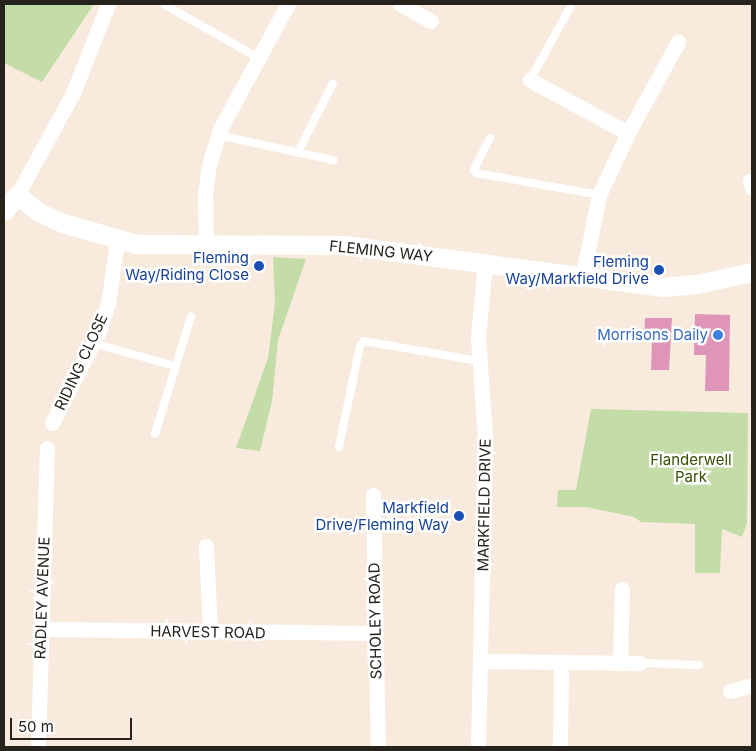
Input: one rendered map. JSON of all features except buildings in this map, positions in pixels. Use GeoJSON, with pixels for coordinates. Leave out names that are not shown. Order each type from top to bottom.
{"type":"FeatureCollection","features":[{"type":"Feature","properties":{"kind":"street"},"geometry":{"type":"LineString","coordinates":[[4,212],[17,195],[73,93],[108,4]]}},
{"type":"Feature","properties":{"kind":"street"},"geometry":{"type":"LineString","coordinates":[[206,243],[205,193],[209,165],[218,135],[257,57],[288,4]]}},
{"type":"Feature","properties":{"kind":"street"},"geometry":{"type":"LineString","coordinates":[[400,4],[431,21]]}},
{"type":"Feature","properties":{"kind":"street"},"geometry":{"type":"LineString","coordinates":[[583,275],[599,195],[628,132],[678,42]]}},
{"type":"Feature","properties":{"kind":"street"},"geometry":{"type":"LineString","coordinates":[[530,80],[628,132]]}},
{"type":"Feature","properties":{"kind":"street","name":"FLEMING WAY"},"geometry":{"type":"LineString","coordinates":[[17,195],[39,212],[63,223],[117,241],[136,244],[344,244],[663,287],[697,284],[752,272]]}},
{"type":"Feature","properties":{"kind":"street","name":"RIDING CLOSE"},"geometry":{"type":"LineString","coordinates":[[52,423],[93,343],[108,304],[117,241]]}},
{"type":"Feature","properties":{"kind":"street","name":"MARKFIELD DRIVE"},"geometry":{"type":"LineString","coordinates":[[478,747],[486,437],[478,337],[485,263]]}},
{"type":"Feature","properties":{"kind":"street","name":"RADLEY AVENUE"},"geometry":{"type":"LineString","coordinates":[[38,747],[47,448]]}},
{"type":"Feature","properties":{"kind":"street","name":"SCHOLEY ROAD"},"geometry":{"type":"LineString","coordinates":[[373,495],[378,747]]}},
{"type":"Feature","properties":{"kind":"street"},"geometry":{"type":"LineString","coordinates":[[206,546],[210,632]]}},
{"type":"Feature","properties":{"kind":"street"},"geometry":{"type":"LineString","coordinates":[[620,663],[622,589]]}},
{"type":"Feature","properties":{"kind":"street","name":"HARVEST ROAD"},"geometry":{"type":"LineString","coordinates":[[41,629],[375,633]]}},
{"type":"Feature","properties":{"kind":"street"},"geometry":{"type":"LineString","coordinates":[[481,661],[640,663]]}},
{"type":"Feature","properties":{"kind":"street"},"geometry":{"type":"LineString","coordinates":[[560,747],[561,662]]}},
{"type":"Feature","properties":{"kind":"street"},"geometry":{"type":"LineString","coordinates":[[730,691],[752,685]]}},
{"type":"Feature","properties":{"kind":"lane"},"geometry":{"type":"LineString","coordinates":[[177,12],[182,4]]}},
{"type":"Feature","properties":{"kind":"lane"},"geometry":{"type":"LineString","coordinates":[[530,80],[572,4]]}},
{"type":"Feature","properties":{"kind":"lane"},"geometry":{"type":"LineString","coordinates":[[165,5],[257,57]]}},
{"type":"Feature","properties":{"kind":"lane"},"geometry":{"type":"LineString","coordinates":[[298,152],[333,84]]}},
{"type":"Feature","properties":{"kind":"lane"},"geometry":{"type":"LineString","coordinates":[[218,135],[333,160]]}},
{"type":"Feature","properties":{"kind":"lane"},"geometry":{"type":"LineString","coordinates":[[490,138],[474,170],[476,173],[599,195]]}},
{"type":"Feature","properties":{"kind":"lane"},"geometry":{"type":"LineString","coordinates":[[155,434],[191,316]]}},
{"type":"Feature","properties":{"kind":"lane"},"geometry":{"type":"LineString","coordinates":[[339,447],[360,346],[364,341],[479,361]]}},
{"type":"Feature","properties":{"kind":"lane"},"geometry":{"type":"LineString","coordinates":[[93,343],[175,366]]}},
{"type":"Feature","properties":{"kind":"lane"},"geometry":{"type":"LineString","coordinates":[[640,663],[699,665]]}},
{"type":"Feature","properties":{"kind":"green space"},"geometry":{"type":"Polygon","coordinates":[[[4,4],[94,4],[42,82],[4,63],[4,4]]]}},
{"type":"Feature","properties":{"kind":"green space"},"geometry":{"type":"Polygon","coordinates":[[[273,257],[306,259],[278,340],[272,401],[260,451],[236,448],[268,358],[275,303],[273,257]]]}},
{"type":"Feature","properties":{"kind":"green space","name":"Flanderwell Park"},"geometry":{"type":"Polygon","coordinates":[[[591,409],[748,413],[747,523],[742,537],[722,529],[720,573],[695,573],[695,524],[641,522],[634,517],[586,507],[557,507],[558,490],[576,490],[591,409]]]}},
{"type":"Feature","properties":{"kind":"place","name":"Fleming Way/Riding Close"},"geometry":{"type":"Point","coordinates":[259,266]}},
{"type":"Feature","properties":{"kind":"place","name":"Fleming Way/Markfield Drive"},"geometry":{"type":"Point","coordinates":[659,270]}},
{"type":"Feature","properties":{"kind":"place","name":"Morrisons Daily"},"geometry":{"type":"Point","coordinates":[718,335]}},
{"type":"Feature","properties":{"kind":"place","name":"Markfield Drive/Fleming Way"},"geometry":{"type":"Point","coordinates":[459,516]}}]}
